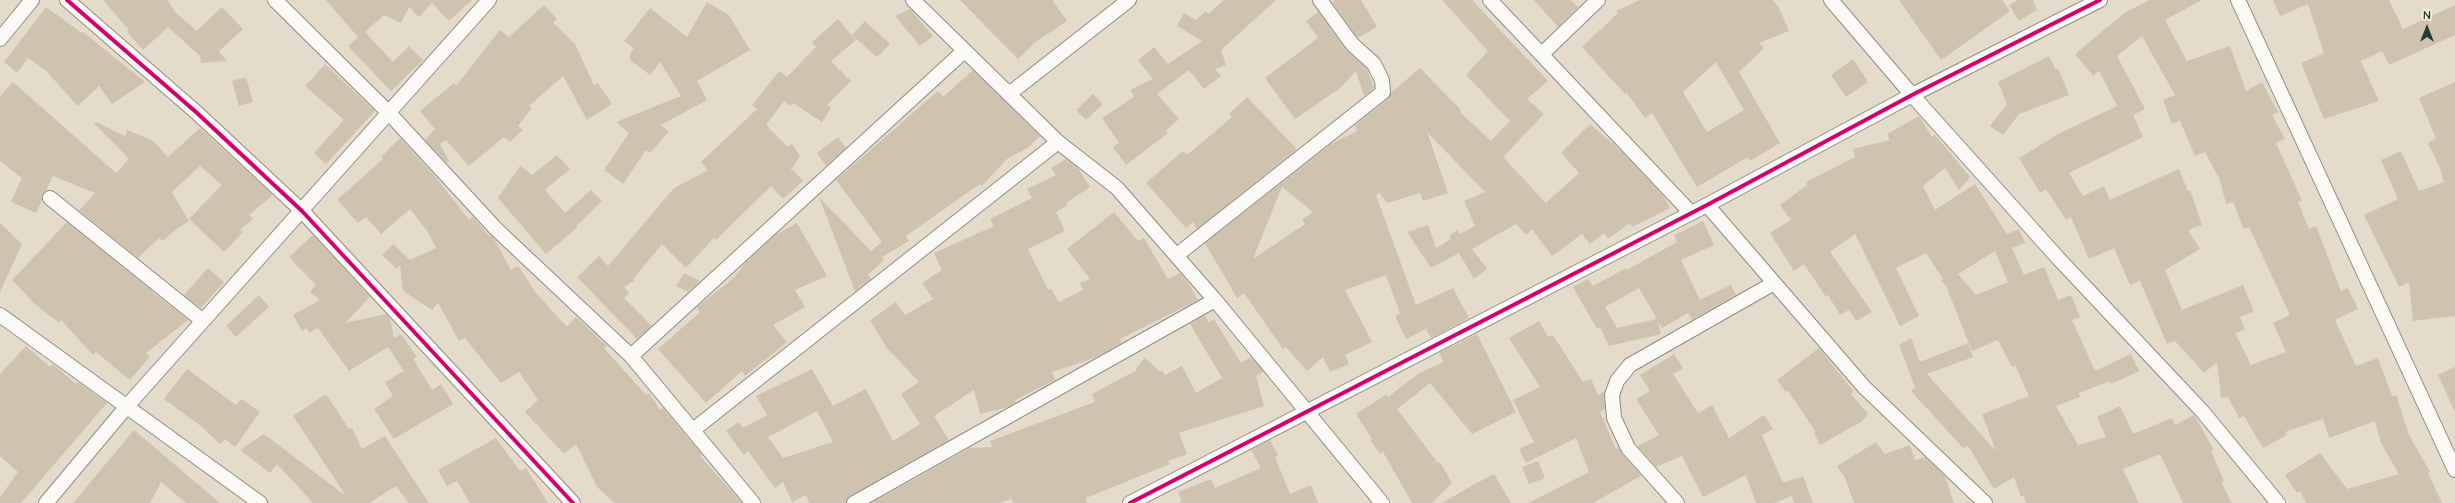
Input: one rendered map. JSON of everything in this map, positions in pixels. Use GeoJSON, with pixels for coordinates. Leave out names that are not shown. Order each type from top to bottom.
{"type":"FeatureCollection","features":[{"type":"Feature","properties":{"kind":"street"},"geometry":{"type":"LineString","coordinates":[[0,39],[32,0]]}},
{"type":"Feature","properties":{"kind":"street"},"geometry":{"type":"LineString","coordinates":[[67,0],[196,112],[302,211],[573,503]]}},
{"type":"Feature","properties":{"kind":"street"},"geometry":{"type":"LineString","coordinates":[[275,0],[389,113],[496,230],[631,356],[753,503]]}},
{"type":"Feature","properties":{"kind":"street"},"geometry":{"type":"LineString","coordinates":[[46,503],[128,405],[489,0]]}},
{"type":"Feature","properties":{"kind":"street"},"geometry":{"type":"LineString","coordinates":[[913,0],[1058,142],[1117,188],[1215,300],[1306,413],[1382,503]]}},
{"type":"Feature","properties":{"kind":"street"},"geometry":{"type":"LineString","coordinates":[[1009,94],[1129,0]]}},
{"type":"Feature","properties":{"kind":"street"},"geometry":{"type":"LineString","coordinates":[[1177,255],[1383,92],[1382,80],[1374,64],[1352,44],[1320,0]]}},
{"type":"Feature","properties":{"kind":"street"},"geometry":{"type":"LineString","coordinates":[[1490,0],[1691,213]]}},
{"type":"Feature","properties":{"kind":"street"},"geometry":{"type":"LineString","coordinates":[[1542,54],[1598,0]]}},
{"type":"Feature","properties":{"kind":"street"},"geometry":{"type":"LineString","coordinates":[[1831,0],[1912,95],[2058,258],[2202,411],[2278,503]]}},
{"type":"Feature","properties":{"kind":"street"},"geometry":{"type":"LineString","coordinates":[[1130,503],[1707,206],[1912,95],[2100,0]]}},
{"type":"Feature","properties":{"kind":"street"},"geometry":{"type":"LineString","coordinates":[[2238,0],[2455,470]]}},
{"type":"Feature","properties":{"kind":"street"},"geometry":{"type":"LineString","coordinates":[[631,356],[964,51]]}},
{"type":"Feature","properties":{"kind":"street"},"geometry":{"type":"LineString","coordinates":[[693,430],[1058,142]]}},
{"type":"Feature","properties":{"kind":"street"},"geometry":{"type":"LineString","coordinates":[[50,198],[203,321]]}},
{"type":"Feature","properties":{"kind":"street"},"geometry":{"type":"LineString","coordinates":[[1707,206],[1864,388],[1985,503]]}},
{"type":"Feature","properties":{"kind":"street"},"geometry":{"type":"LineString","coordinates":[[1677,503],[1628,448],[1614,418],[1612,395],[1617,381],[1630,365],[1774,283]]}},
{"type":"Feature","properties":{"kind":"street"},"geometry":{"type":"LineString","coordinates":[[854,503],[1215,300]]}},
{"type":"Feature","properties":{"kind":"street"},"geometry":{"type":"LineString","coordinates":[[0,315],[128,405],[260,503]]}},
{"type":"Feature","properties":{"kind":"building"},"geometry":{"type":"Polygon","coordinates":[[[103,0],[167,0],[176,13],[197,31],[222,7],[243,29],[219,51],[227,61],[201,63],[200,56],[168,27],[143,50],[127,32],[129,30],[103,0]]]}},
{"type":"Feature","properties":{"kind":"building"},"geometry":{"type":"Polygon","coordinates":[[[326,0],[472,0],[449,21],[432,3],[419,17],[409,7],[401,23],[384,15],[365,32],[393,62],[409,46],[423,60],[391,91],[348,46],[358,37],[326,0]]]}},
{"type":"Feature","properties":{"kind":"building"},"geometry":{"type":"Polygon","coordinates":[[[960,0],[1052,0],[1067,21],[1034,43],[1018,59],[960,0]]]}},
{"type":"Feature","properties":{"kind":"building"},"geometry":{"type":"Polygon","coordinates":[[[1224,0],[1276,0],[1221,50],[1226,65],[1215,69],[1221,76],[1204,89],[1189,70],[1157,94],[1179,119],[1165,131],[1168,133],[1126,165],[1113,147],[1119,143],[1102,118],[1134,97],[1130,90],[1153,79],[1138,60],[1154,47],[1168,64],[1202,41],[1177,26],[1184,13],[1196,20],[1206,11],[1208,14],[1224,0]]]}},
{"type":"Feature","properties":{"kind":"building"},"geometry":{"type":"Polygon","coordinates":[[[1335,0],[1361,0],[1377,27],[1358,38],[1332,2],[1335,0]]]}},
{"type":"Feature","properties":{"kind":"building"},"geometry":{"type":"Polygon","coordinates":[[[1442,0],[1472,0],[1548,81],[1527,99],[1544,114],[1503,157],[1546,203],[1579,173],[1561,153],[1590,124],[1619,149],[1665,198],[1670,208],[1632,227],[1630,223],[1608,239],[1604,233],[1590,244],[1582,234],[1552,256],[1532,229],[1526,235],[1516,224],[1472,249],[1487,269],[1474,279],[1459,253],[1431,268],[1407,232],[1428,225],[1436,248],[1451,239],[1449,236],[1457,230],[1460,234],[1475,226],[1464,201],[1485,192],[1427,132],[1448,193],[1423,201],[1420,193],[1387,203],[1380,193],[1376,195],[1416,305],[1453,288],[1469,318],[1431,338],[1426,329],[1406,339],[1395,316],[1400,313],[1386,275],[1345,290],[1372,342],[1345,355],[1349,364],[1330,372],[1323,357],[1307,371],[1286,347],[1283,349],[1244,293],[1237,298],[1205,243],[1331,144],[1357,131],[1355,125],[1388,99],[1391,93],[1420,68],[1461,110],[1460,112],[1491,141],[1510,121],[1466,75],[1488,51],[1442,0]],[[1282,187],[1253,259],[1305,224],[1302,220],[1313,212],[1282,187]]]}},
{"type":"Feature","properties":{"kind":"building"},"geometry":{"type":"Polygon","coordinates":[[[1534,0],[1571,0],[1578,7],[1558,27],[1534,0]]]}},
{"type":"Feature","properties":{"kind":"building"},"geometry":{"type":"Polygon","coordinates":[[[1640,0],[1773,0],[1779,8],[1789,31],[1759,43],[1764,48],[1739,72],[1780,143],[1750,161],[1748,157],[1697,187],[1652,113],[1645,118],[1626,92],[1625,94],[1582,47],[1618,13],[1616,11],[1640,0]],[[1716,62],[1683,92],[1707,132],[1744,110],[1716,62]]]}},
{"type":"Feature","properties":{"kind":"building"},"geometry":{"type":"Polygon","coordinates":[[[1899,0],[2002,0],[2010,11],[1941,60],[1899,0]]]}},
{"type":"Feature","properties":{"kind":"building"},"geometry":{"type":"Polygon","coordinates":[[[2018,0],[2033,0],[2037,10],[2019,21],[2009,5],[2018,0]]]}},
{"type":"Feature","properties":{"kind":"building"},"geometry":{"type":"Polygon","coordinates":[[[2149,0],[2202,0],[2165,20],[2187,61],[2230,46],[2246,91],[2262,82],[2278,112],[2272,115],[2285,139],[2276,143],[2302,201],[2298,202],[2309,229],[2316,226],[2341,291],[2348,288],[2358,309],[2335,320],[2356,366],[2378,358],[2392,396],[2396,395],[2409,435],[2430,472],[2428,473],[2442,503],[2306,503],[2300,491],[2297,493],[2285,475],[2320,453],[2347,489],[2399,474],[2381,443],[2375,421],[2329,438],[2323,419],[2285,432],[2287,435],[2263,448],[2244,416],[2239,418],[2228,397],[2221,398],[2217,362],[2204,373],[2175,341],[2167,344],[2140,281],[2130,285],[2114,248],[2089,259],[2071,217],[2066,220],[2046,189],[2040,193],[2019,158],[2060,133],[2117,106],[2099,71],[2093,76],[2075,54],[2123,14],[2149,0]],[[2142,36],[2117,56],[2145,109],[2133,115],[2143,137],[2069,173],[2083,196],[2104,186],[2110,200],[2179,169],[2188,191],[2190,190],[2202,225],[2188,230],[2200,249],[2165,270],[2182,310],[2243,285],[2254,311],[2240,317],[2245,330],[2235,333],[2251,365],[2286,352],[2273,323],[2290,315],[2249,227],[2244,229],[2233,202],[2226,204],[2220,180],[2205,152],[2195,156],[2180,121],[2172,124],[2163,100],[2175,95],[2142,36]]]}},
{"type":"Feature","properties":{"kind":"building"},"geometry":{"type":"Polygon","coordinates":[[[2273,0],[2389,0],[2403,29],[2455,5],[2455,35],[2389,65],[2382,51],[2361,61],[2379,101],[2324,119],[2301,63],[2324,53],[2308,4],[2280,16],[2273,0]]]}},
{"type":"Feature","properties":{"kind":"building"},"geometry":{"type":"Polygon","coordinates":[[[707,2],[729,15],[750,50],[697,81],[707,100],[661,125],[669,132],[650,153],[646,150],[623,184],[604,170],[629,133],[616,122],[681,96],[660,62],[650,75],[630,60],[630,54],[634,49],[624,41],[650,8],[687,37],[707,2]]]}},
{"type":"Feature","properties":{"kind":"building"},"geometry":{"type":"Polygon","coordinates":[[[544,5],[557,19],[553,23],[575,44],[594,85],[598,83],[612,104],[587,120],[563,76],[529,106],[532,108],[518,126],[523,130],[510,142],[504,137],[469,166],[446,140],[440,144],[449,161],[447,163],[425,140],[435,129],[420,111],[454,83],[456,86],[500,30],[509,37],[544,5]]]}},
{"type":"Feature","properties":{"kind":"building"},"geometry":{"type":"Polygon","coordinates":[[[46,7],[82,33],[83,32],[145,82],[112,104],[99,86],[78,106],[46,71],[28,58],[17,73],[4,62],[46,7]]]}},
{"type":"Feature","properties":{"kind":"building"},"geometry":{"type":"Polygon","coordinates":[[[910,9],[933,36],[920,46],[895,16],[910,9]]]}},
{"type":"Feature","properties":{"kind":"building"},"geometry":{"type":"Polygon","coordinates":[[[1318,12],[1345,49],[1367,69],[1374,88],[1364,96],[1356,71],[1339,89],[1295,119],[1265,78],[1318,38],[1306,21],[1318,12]]]}},
{"type":"Feature","properties":{"kind":"building"},"geometry":{"type":"Polygon","coordinates":[[[838,19],[856,40],[831,61],[851,81],[827,105],[831,108],[822,122],[793,103],[790,106],[784,101],[766,125],[788,147],[792,144],[800,156],[789,173],[793,170],[803,181],[783,199],[771,186],[716,240],[714,238],[686,268],[662,244],[633,279],[634,281],[624,287],[629,293],[624,298],[652,326],[637,339],[577,277],[599,256],[608,266],[674,188],[708,170],[701,162],[757,109],[752,105],[779,71],[787,77],[816,47],[812,42],[838,19]]]}},
{"type":"Feature","properties":{"kind":"building"},"geometry":{"type":"Polygon","coordinates":[[[865,21],[890,44],[877,57],[852,35],[865,21]]]}},
{"type":"Feature","properties":{"kind":"building"},"geometry":{"type":"Polygon","coordinates":[[[2049,56],[2056,70],[2058,68],[2069,95],[2019,114],[2003,135],[1990,126],[2007,104],[1998,82],[2049,56]]]}},
{"type":"Feature","properties":{"kind":"building"},"geometry":{"type":"Polygon","coordinates":[[[1853,59],[1868,82],[1846,97],[1831,75],[1853,59]]]}},
{"type":"Feature","properties":{"kind":"building"},"geometry":{"type":"Polygon","coordinates":[[[325,64],[375,111],[326,164],[314,153],[344,120],[305,86],[325,64]]]}},
{"type":"Feature","properties":{"kind":"building"},"geometry":{"type":"Polygon","coordinates":[[[973,70],[1040,136],[1029,147],[1007,159],[982,186],[980,184],[906,236],[909,241],[882,257],[884,260],[868,275],[871,279],[855,291],[819,197],[871,251],[882,242],[836,180],[938,91],[943,97],[973,70]]]}},
{"type":"Feature","properties":{"kind":"building"},"geometry":{"type":"Polygon","coordinates":[[[246,77],[253,102],[239,106],[232,81],[246,77]]]}},
{"type":"Feature","properties":{"kind":"building"},"geometry":{"type":"Polygon","coordinates":[[[13,82],[116,173],[129,159],[94,123],[96,122],[125,136],[127,130],[152,140],[168,157],[200,128],[273,195],[249,215],[253,219],[240,230],[243,232],[224,252],[189,219],[222,185],[200,166],[172,192],[189,221],[175,230],[163,241],[159,238],[138,258],[79,210],[95,193],[53,176],[36,213],[11,202],[22,178],[0,161],[0,96],[13,82]]]}},
{"type":"Feature","properties":{"kind":"building"},"geometry":{"type":"Polygon","coordinates":[[[2455,82],[2455,316],[2413,321],[2409,282],[2399,287],[2364,215],[2398,199],[2381,160],[2401,151],[2419,191],[2444,182],[2440,168],[2428,143],[2436,138],[2419,98],[2455,82]]]}},
{"type":"Feature","properties":{"kind":"building"},"geometry":{"type":"Polygon","coordinates":[[[1093,94],[1103,104],[1086,120],[1076,110],[1093,94]]]}},
{"type":"Feature","properties":{"kind":"building"},"geometry":{"type":"Polygon","coordinates":[[[1247,97],[1297,149],[1197,229],[1193,222],[1186,228],[1146,183],[1183,151],[1187,155],[1217,130],[1232,117],[1229,114],[1247,97]]]}},
{"type":"Feature","properties":{"kind":"building"},"geometry":{"type":"Polygon","coordinates":[[[1919,116],[1932,137],[1935,135],[1970,177],[1959,190],[1945,168],[1923,186],[1935,210],[1975,184],[2007,234],[2019,229],[2025,243],[2012,248],[2024,275],[2044,267],[2058,300],[2071,295],[2080,317],[2072,320],[2095,371],[2131,354],[2139,371],[2111,384],[2110,381],[2079,393],[2080,397],[2056,406],[2078,445],[2106,437],[2097,417],[2120,406],[2133,434],[2172,418],[2175,425],[2194,415],[2214,450],[2211,451],[2224,481],[2221,482],[2232,503],[2183,503],[2160,454],[2123,469],[2139,503],[2026,503],[2024,496],[2021,497],[2014,477],[1994,489],[1968,446],[1963,448],[1911,391],[1915,387],[1899,345],[1911,338],[1920,362],[1968,343],[1973,357],[1927,374],[1996,451],[1982,414],[2029,396],[2015,365],[2012,367],[1998,340],[1972,351],[1946,286],[1941,280],[1943,279],[1926,253],[1896,268],[1919,316],[1900,326],[1855,234],[1830,252],[1872,312],[1856,321],[1849,310],[1840,315],[1828,295],[1826,297],[1804,264],[1794,271],[1770,233],[1791,220],[1780,205],[1807,185],[1806,182],[1855,157],[1853,149],[1890,140],[1887,134],[1919,116]],[[1995,251],[1958,274],[1976,295],[2008,282],[1995,251]]]}},
{"type":"Feature","properties":{"kind":"building"},"geometry":{"type":"Polygon","coordinates":[[[838,137],[846,148],[826,166],[817,153],[838,137]]]}},
{"type":"Feature","properties":{"kind":"building"},"geometry":{"type":"Polygon","coordinates":[[[400,138],[434,175],[469,220],[473,217],[489,236],[493,237],[511,270],[518,266],[536,293],[567,327],[576,317],[607,346],[604,348],[646,395],[649,393],[660,410],[663,408],[702,455],[700,456],[742,503],[615,503],[597,487],[576,444],[564,454],[525,412],[538,400],[519,372],[501,383],[465,338],[459,341],[438,303],[432,310],[403,291],[400,265],[397,269],[382,255],[393,244],[410,260],[436,248],[428,232],[410,209],[381,234],[366,217],[358,223],[337,200],[383,159],[381,157],[400,138]]]}},
{"type":"Feature","properties":{"kind":"building"},"geometry":{"type":"Polygon","coordinates":[[[557,155],[570,169],[545,190],[565,213],[591,190],[602,201],[576,226],[578,227],[546,254],[498,198],[520,166],[532,175],[557,155]]]}},
{"type":"Feature","properties":{"kind":"building"},"geometry":{"type":"Polygon","coordinates":[[[1066,159],[1077,167],[1090,187],[1066,203],[1068,205],[1056,212],[1065,231],[1028,249],[1048,290],[1051,289],[1059,302],[1083,290],[1080,283],[1090,279],[1067,249],[1114,212],[1138,241],[1144,238],[1168,279],[1180,273],[1189,284],[1198,300],[1120,339],[1121,343],[1097,357],[1052,372],[1055,380],[1015,400],[1016,402],[1008,407],[980,414],[974,390],[934,416],[949,440],[850,496],[846,503],[809,503],[806,495],[792,502],[783,482],[775,488],[748,451],[744,455],[726,431],[738,422],[743,428],[767,415],[756,396],[812,369],[833,406],[866,389],[893,441],[920,424],[901,394],[919,382],[887,348],[870,320],[896,302],[905,315],[933,299],[922,283],[942,270],[934,253],[994,226],[990,219],[1032,198],[1027,189],[1056,175],[1051,168],[1066,159]],[[817,411],[768,437],[783,458],[833,442],[817,411]]]}},
{"type":"Feature","properties":{"kind":"building"},"geometry":{"type":"Polygon","coordinates":[[[1703,221],[1714,245],[1681,260],[1700,300],[1731,285],[1736,295],[1692,320],[1688,313],[1662,328],[1658,321],[1661,334],[1609,346],[1600,327],[1597,329],[1573,287],[1588,279],[1593,286],[1626,268],[1627,270],[1677,242],[1674,235],[1703,221]],[[1639,288],[1605,307],[1617,328],[1657,319],[1639,288]]]}},
{"type":"Feature","properties":{"kind":"building"},"geometry":{"type":"Polygon","coordinates":[[[67,222],[151,290],[157,297],[158,296],[188,320],[146,353],[150,356],[130,380],[96,352],[93,355],[61,320],[59,323],[35,304],[12,280],[67,222]]]}},
{"type":"Feature","properties":{"kind":"building"},"geometry":{"type":"Polygon","coordinates":[[[0,223],[22,244],[0,292],[0,223]]]}},
{"type":"Feature","properties":{"kind":"building"},"geometry":{"type":"Polygon","coordinates":[[[797,223],[827,276],[795,290],[805,307],[773,325],[787,342],[745,376],[742,371],[706,403],[658,349],[700,312],[697,307],[735,277],[745,263],[777,234],[797,223]]]}},
{"type":"Feature","properties":{"kind":"building"},"geometry":{"type":"Polygon","coordinates":[[[313,235],[370,297],[345,323],[386,314],[390,318],[394,338],[401,334],[417,357],[413,359],[432,390],[441,384],[453,404],[394,439],[374,409],[393,396],[385,382],[404,371],[388,347],[349,371],[318,328],[310,333],[306,328],[302,331],[293,315],[320,300],[310,292],[316,285],[289,257],[313,235]]]}},
{"type":"Feature","properties":{"kind":"building"},"geometry":{"type":"Polygon","coordinates":[[[208,268],[224,282],[201,308],[184,295],[208,268]]]}},
{"type":"Feature","properties":{"kind":"building"},"geometry":{"type":"Polygon","coordinates":[[[684,273],[700,281],[688,292],[676,286],[684,273]]]}},
{"type":"Feature","properties":{"kind":"building"},"geometry":{"type":"Polygon","coordinates":[[[259,295],[269,307],[236,337],[226,326],[259,295]]]}},
{"type":"Feature","properties":{"kind":"building"},"geometry":{"type":"Polygon","coordinates":[[[1205,315],[1209,322],[1214,319],[1241,363],[1251,357],[1264,372],[1256,376],[1264,406],[1179,433],[1187,454],[1168,461],[1170,464],[1086,498],[1087,503],[1013,503],[1011,499],[999,503],[871,503],[970,448],[992,447],[990,441],[1095,402],[1092,394],[1137,370],[1136,368],[1145,358],[1160,372],[1162,370],[1165,375],[1182,366],[1196,393],[1222,378],[1190,324],[1205,315]]]}},
{"type":"Feature","properties":{"kind":"building"},"geometry":{"type":"Polygon","coordinates":[[[1539,321],[1548,337],[1553,335],[1583,382],[1591,379],[1598,395],[1604,391],[1605,409],[1600,412],[1616,449],[1618,448],[1641,476],[1593,503],[1528,503],[1589,472],[1576,438],[1526,463],[1519,449],[1534,442],[1513,400],[1540,387],[1509,338],[1539,321]]]}},
{"type":"Feature","properties":{"kind":"building"},"geometry":{"type":"Polygon","coordinates":[[[1477,334],[1516,412],[1472,434],[1430,383],[1397,409],[1438,463],[1440,462],[1452,483],[1432,503],[1412,503],[1383,452],[1380,454],[1370,440],[1372,439],[1356,414],[1387,394],[1388,397],[1419,373],[1444,362],[1439,353],[1477,334]]]}},
{"type":"Feature","properties":{"kind":"building"},"geometry":{"type":"Polygon","coordinates":[[[26,346],[50,367],[53,364],[76,384],[78,382],[107,403],[21,503],[0,503],[0,497],[18,472],[0,456],[0,374],[26,346]]]}},
{"type":"Feature","properties":{"kind":"building"},"geometry":{"type":"Polygon","coordinates":[[[1819,348],[1854,392],[1851,394],[1868,414],[1861,422],[1820,445],[1814,433],[1816,432],[1788,391],[1786,392],[1777,380],[1819,348]]]}},
{"type":"Feature","properties":{"kind":"building"},"geometry":{"type":"Polygon","coordinates":[[[1674,354],[1683,368],[1673,374],[1698,413],[1712,405],[1729,438],[1764,415],[1773,429],[1762,435],[1783,483],[1803,476],[1813,503],[1794,503],[1792,496],[1774,503],[1756,503],[1746,475],[1703,497],[1682,456],[1656,467],[1638,446],[1659,435],[1636,399],[1650,391],[1640,375],[1674,354]]]}},
{"type":"Feature","properties":{"kind":"building"},"geometry":{"type":"Polygon","coordinates":[[[2455,367],[2455,412],[2438,375],[2455,367]]]}},
{"type":"Feature","properties":{"kind":"building"},"geometry":{"type":"Polygon","coordinates":[[[187,369],[236,405],[241,399],[260,412],[235,447],[225,439],[220,444],[202,427],[164,399],[187,369]]]}},
{"type":"Feature","properties":{"kind":"building"},"geometry":{"type":"Polygon","coordinates":[[[326,394],[349,429],[352,428],[362,449],[385,436],[429,503],[409,503],[396,486],[369,503],[313,503],[277,464],[270,473],[240,450],[264,434],[346,496],[293,416],[326,394]]]}},
{"type":"Feature","properties":{"kind":"building"},"geometry":{"type":"Polygon","coordinates":[[[134,430],[220,503],[186,503],[161,482],[150,503],[73,503],[134,430]]]}},
{"type":"Feature","properties":{"kind":"building"},"geometry":{"type":"Polygon","coordinates":[[[496,438],[520,471],[526,468],[548,503],[470,503],[457,481],[447,486],[438,470],[496,438]]]}},
{"type":"Feature","properties":{"kind":"building"},"geometry":{"type":"Polygon","coordinates":[[[1270,440],[1278,455],[1275,457],[1290,494],[1311,485],[1318,503],[1179,503],[1182,501],[1178,492],[1211,479],[1215,488],[1261,468],[1251,450],[1270,440]]]}},
{"type":"Feature","properties":{"kind":"building"},"geometry":{"type":"Polygon","coordinates":[[[1876,442],[1885,454],[1910,445],[1915,460],[1925,457],[1945,476],[1954,503],[1854,503],[1845,478],[1837,466],[1876,442]]]}},
{"type":"Feature","properties":{"kind":"building"},"geometry":{"type":"Polygon","coordinates":[[[1538,461],[1545,478],[1529,484],[1522,467],[1538,461]]]}},
{"type":"Feature","properties":{"kind":"building"},"geometry":{"type":"Polygon","coordinates":[[[1494,474],[1511,503],[1442,503],[1473,485],[1494,474]]]}},
{"type":"Feature","properties":{"kind":"cycle path"},"geometry":{"type":"LineString","coordinates":[[67,0],[196,112],[302,211],[573,503]]}},
{"type":"Feature","properties":{"kind":"cycle path"},"geometry":{"type":"LineString","coordinates":[[1130,503],[1707,205],[1912,95],[2100,0]]}}]}
